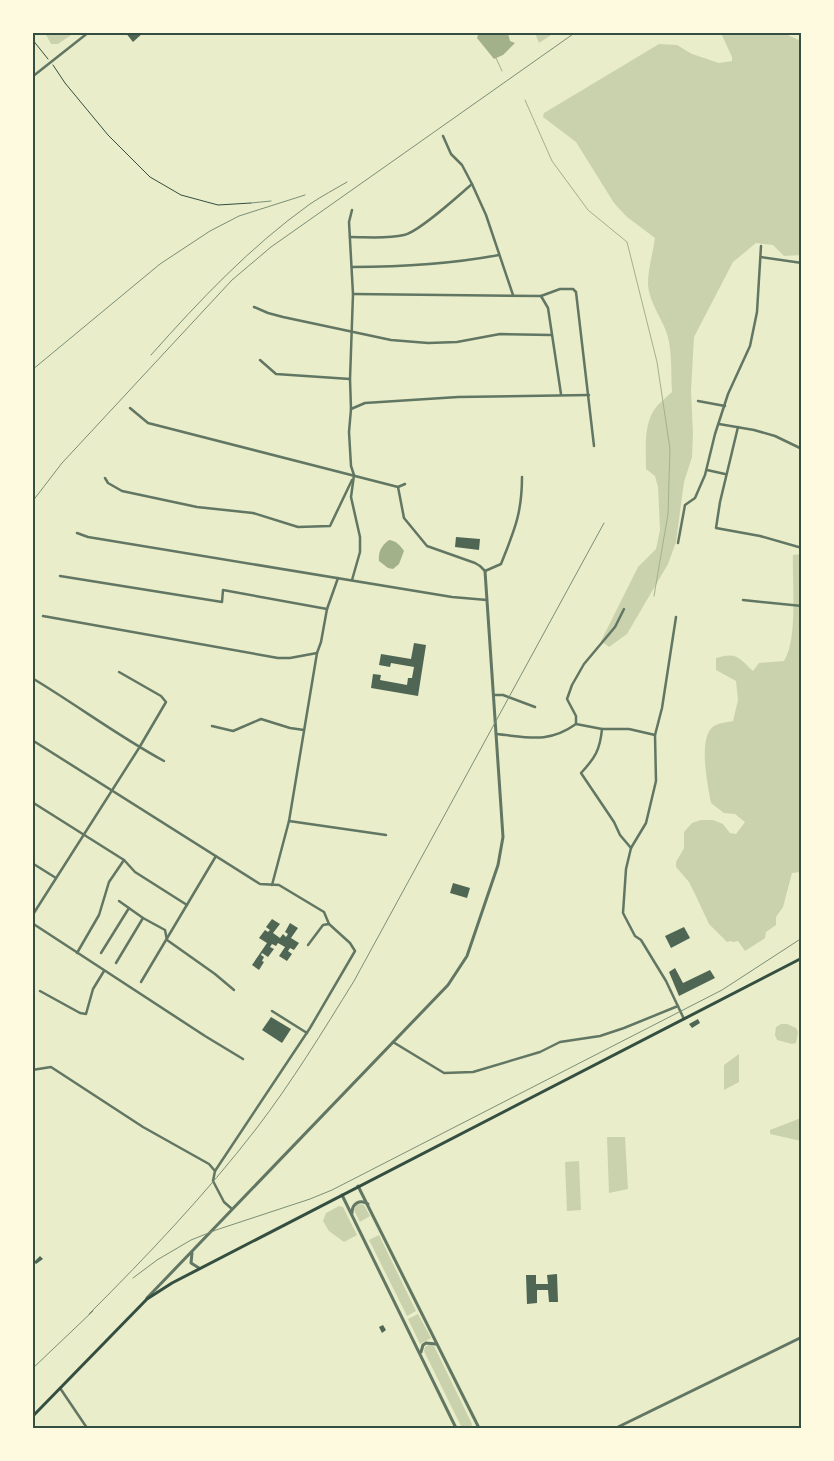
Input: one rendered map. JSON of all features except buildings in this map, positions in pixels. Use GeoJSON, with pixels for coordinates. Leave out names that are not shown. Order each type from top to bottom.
{"type":"FeatureCollection","features":[{"type":"Feature","properties":{"kind":"main road"},"geometry":{"type":"LineString","coordinates":[[32,1417],[147,1299],[199,1268],[802,958]]}},
{"type":"Feature","properties":{"kind":"street"},"geometry":{"type":"LineString","coordinates":[[32,77],[89,32]]}},
{"type":"Feature","properties":{"kind":"street"},"geometry":{"type":"LineString","coordinates":[[443,136],[451,154],[462,165],[486,215],[513,295]]}},
{"type":"Feature","properties":{"kind":"street"},"geometry":{"type":"LineString","coordinates":[[350,237],[405,235],[426,222],[472,184]]}},
{"type":"Feature","properties":{"kind":"street"},"geometry":{"type":"LineString","coordinates":[[352,210],[349,222],[353,294],[349,432],[351,466],[354,475],[351,497],[360,537],[360,552],[352,580]]}},
{"type":"Feature","properties":{"kind":"street"},"geometry":{"type":"LineString","coordinates":[[678,543],[685,505],[695,498],[707,470],[709,454],[725,406],[750,346],[757,312],[761,246]]}},
{"type":"Feature","properties":{"kind":"street"},"geometry":{"type":"LineString","coordinates":[[352,267],[442,264],[499,255]]}},
{"type":"Feature","properties":{"kind":"street"},"geometry":{"type":"LineString","coordinates":[[760,257],[802,263]]}},
{"type":"Feature","properties":{"kind":"street"},"geometry":{"type":"LineString","coordinates":[[353,294],[541,296],[560,289],[573,289],[576,292],[594,446]]}},
{"type":"Feature","properties":{"kind":"street"},"geometry":{"type":"LineString","coordinates":[[541,296],[548,308],[561,394]]}},
{"type":"Feature","properties":{"kind":"street"},"geometry":{"type":"LineString","coordinates":[[254,307],[283,317],[391,340],[428,343],[457,342],[500,334],[552,335]]}},
{"type":"Feature","properties":{"kind":"street"},"geometry":{"type":"LineString","coordinates":[[260,360],[276,374],[350,379]]}},
{"type":"Feature","properties":{"kind":"street"},"geometry":{"type":"LineString","coordinates":[[351,409],[364,403],[458,397],[589,395]]}},
{"type":"Feature","properties":{"kind":"street"},"geometry":{"type":"LineString","coordinates":[[698,401],[725,406]]}},
{"type":"Feature","properties":{"kind":"street"},"geometry":{"type":"LineString","coordinates":[[130,408],[148,423],[398,487],[405,484]]}},
{"type":"Feature","properties":{"kind":"street"},"geometry":{"type":"LineString","coordinates":[[719,424],[738,426],[775,436],[802,449]]}},
{"type":"Feature","properties":{"kind":"street"},"geometry":{"type":"LineString","coordinates":[[738,426],[716,528],[760,536],[802,548]]}},
{"type":"Feature","properties":{"kind":"street"},"geometry":{"type":"LineString","coordinates":[[707,470],[726,475]]}},
{"type":"Feature","properties":{"kind":"street"},"geometry":{"type":"LineString","coordinates":[[105,478],[108,483],[122,491],[197,507],[253,513],[298,527],[318,527],[330,526],[354,475]]}},
{"type":"Feature","properties":{"kind":"street"},"geometry":{"type":"LineString","coordinates":[[485,572],[501,564],[518,521],[522,499],[522,477]]}},
{"type":"Feature","properties":{"kind":"street"},"geometry":{"type":"LineString","coordinates":[[147,1299],[448,985],[467,956],[498,865],[502,847],[485,572],[475,563],[427,546],[404,518],[398,487]]}},
{"type":"Feature","properties":{"kind":"street"},"geometry":{"type":"LineString","coordinates":[[77,532],[88,537],[452,597],[487,600]]}},
{"type":"Feature","properties":{"kind":"street"},"geometry":{"type":"LineString","coordinates":[[60,576],[222,602],[223,590],[327,609]]}},
{"type":"Feature","properties":{"kind":"street"},"geometry":{"type":"LineString","coordinates":[[272,885],[289,821],[317,652],[321,642],[327,609],[338,578]]}},
{"type":"Feature","properties":{"kind":"street"},"geometry":{"type":"LineString","coordinates":[[743,600],[802,606]]}},
{"type":"Feature","properties":{"kind":"street"},"geometry":{"type":"LineString","coordinates":[[576,724],[576,716],[567,699],[572,685],[584,664],[615,627],[624,609]]}},
{"type":"Feature","properties":{"kind":"street"},"geometry":{"type":"LineString","coordinates":[[43,616],[278,658],[290,658],[317,652]]}},
{"type":"Feature","properties":{"kind":"street"},"geometry":{"type":"LineString","coordinates":[[676,617],[662,708],[655,735],[656,782],[646,823],[632,848],[626,869],[624,913],[635,936],[641,940],[658,967],[684,1019]]}},
{"type":"Feature","properties":{"kind":"street"},"geometry":{"type":"LineString","coordinates":[[32,916],[140,748],[166,702],[161,696],[119,672]]}},
{"type":"Feature","properties":{"kind":"street"},"geometry":{"type":"LineString","coordinates":[[32,678],[140,748],[164,761]]}},
{"type":"Feature","properties":{"kind":"street"},"geometry":{"type":"LineString","coordinates":[[492,695],[503,694],[535,707]]}},
{"type":"Feature","properties":{"kind":"street"},"geometry":{"type":"LineString","coordinates":[[212,726],[233,730],[261,719],[304,730]]}},
{"type":"Feature","properties":{"kind":"street"},"geometry":{"type":"LineString","coordinates":[[496,734],[539,738],[553,737],[565,732],[576,724],[602,729],[629,729],[655,735]]}},
{"type":"Feature","properties":{"kind":"street"},"geometry":{"type":"LineString","coordinates":[[602,729],[600,746],[590,763],[581,773],[614,822],[620,835],[632,848]]}},
{"type":"Feature","properties":{"kind":"street"},"geometry":{"type":"LineString","coordinates":[[32,740],[260,884],[279,885],[324,912],[329,924],[350,943],[355,951],[307,1033],[216,1171],[213,1181],[224,1202],[232,1209]]}},
{"type":"Feature","properties":{"kind":"street"},"geometry":{"type":"LineString","coordinates":[[32,802],[124,860],[134,872],[188,905]]}},
{"type":"Feature","properties":{"kind":"street"},"geometry":{"type":"LineString","coordinates":[[289,821],[386,835]]}},
{"type":"Feature","properties":{"kind":"street"},"geometry":{"type":"LineString","coordinates":[[141,982],[216,856]]}},
{"type":"Feature","properties":{"kind":"street"},"geometry":{"type":"LineString","coordinates":[[78,953],[99,915],[109,882],[124,860]]}},
{"type":"Feature","properties":{"kind":"street"},"geometry":{"type":"LineString","coordinates":[[32,863],[56,878]]}},
{"type":"Feature","properties":{"kind":"street"},"geometry":{"type":"LineString","coordinates":[[119,901],[143,918],[165,930],[167,940],[234,990]]}},
{"type":"Feature","properties":{"kind":"street"},"geometry":{"type":"LineString","coordinates":[[101,953],[129,908]]}},
{"type":"Feature","properties":{"kind":"street"},"geometry":{"type":"LineString","coordinates":[[116,963],[143,918]]}},
{"type":"Feature","properties":{"kind":"street"},"geometry":{"type":"LineString","coordinates":[[32,923],[243,1059]]}},
{"type":"Feature","properties":{"kind":"street"},"geometry":{"type":"LineString","coordinates":[[308,945],[323,925],[329,924]]}},
{"type":"Feature","properties":{"kind":"street"},"geometry":{"type":"LineString","coordinates":[[40,991],[80,1013],[86,1014],[93,989],[104,970]]}},
{"type":"Feature","properties":{"kind":"street"},"geometry":{"type":"LineString","coordinates":[[392,1042],[444,1073],[473,1072],[540,1052],[560,1042],[600,1036],[616,1031],[678,1006]]}},
{"type":"Feature","properties":{"kind":"street"},"geometry":{"type":"LineString","coordinates":[[272,1011],[307,1033]]}},
{"type":"Feature","properties":{"kind":"street"},"geometry":{"type":"LineString","coordinates":[[32,1070],[51,1067],[143,1127],[209,1164],[216,1171]]}},
{"type":"Feature","properties":{"kind":"street"},"geometry":{"type":"LineString","coordinates":[[358,1186],[478,1428]]}},
{"type":"Feature","properties":{"kind":"street"},"geometry":{"type":"LineString","coordinates":[[342,1194],[456,1428]]}},
{"type":"Feature","properties":{"kind":"street"},"geometry":{"type":"LineString","coordinates":[[352,1214],[353,1206],[357,1203],[362,1202],[369,1207]]}},
{"type":"Feature","properties":{"kind":"street"},"geometry":{"type":"LineString","coordinates":[[192,1252],[191,1263],[199,1268]]}},
{"type":"Feature","properties":{"kind":"street"},"geometry":{"type":"LineString","coordinates":[[616,1428],[802,1336]]}},
{"type":"Feature","properties":{"kind":"street"},"geometry":{"type":"LineString","coordinates":[[421,1354],[423,1345],[426,1343],[436,1344]]}},
{"type":"Feature","properties":{"kind":"street"},"geometry":{"type":"LineString","coordinates":[[60,1388],[87,1428]]}},
{"type":"Feature","properties":{"kind":"path"},"geometry":{"type":"LineString","coordinates":[[32,39],[48,59]]}},
{"type":"Feature","properties":{"kind":"path"},"geometry":{"type":"LineString","coordinates":[[51,63],[108,135],[150,178],[181,195],[218,205],[251,203]]}},
{"type":"Feature","properties":{"kind":"shaded area"},"geometry":{"type":"Polygon","coordinates":[[[479,32],[508,33],[510,41],[515,43],[503,55],[494,59],[477,38],[479,32]]]}},
{"type":"Feature","properties":{"kind":"shaded area"},"geometry":{"type":"Polygon","coordinates":[[[45,33],[74,33],[58,44],[51,44],[45,33]]]}},
{"type":"Feature","properties":{"kind":"shaded area"},"geometry":{"type":"Polygon","coordinates":[[[535,33],[554,33],[539,43],[535,33]]]}},
{"type":"Feature","properties":{"kind":"shaded area"},"geometry":{"type":"Polygon","coordinates":[[[721,33],[783,33],[801,41],[801,255],[784,256],[773,245],[756,243],[733,262],[694,337],[691,391],[692,457],[684,482],[676,542],[668,564],[627,634],[609,647],[601,641],[638,567],[656,549],[660,530],[658,487],[655,476],[646,469],[646,436],[649,420],[653,412],[672,392],[670,348],[665,327],[649,292],[650,266],[655,238],[627,217],[614,203],[576,142],[543,117],[544,113],[659,44],[677,45],[692,54],[719,63],[732,61],[721,33]]]}},
{"type":"Feature","properties":{"kind":"shaded area"},"geometry":{"type":"Polygon","coordinates":[[[389,540],[394,541],[404,551],[399,564],[393,569],[388,568],[379,561],[381,549],[389,540]]]}},
{"type":"Feature","properties":{"kind":"shaded area"},"geometry":{"type":"Polygon","coordinates":[[[801,554],[801,872],[792,873],[783,907],[776,917],[776,925],[766,932],[765,938],[745,951],[738,941],[727,942],[709,924],[689,882],[676,867],[676,862],[684,848],[684,832],[692,823],[701,820],[713,820],[723,824],[730,833],[736,834],[745,822],[735,814],[724,813],[711,803],[705,762],[706,740],[714,726],[733,721],[738,700],[736,681],[716,670],[716,658],[737,657],[753,671],[759,663],[784,661],[793,625],[793,555],[801,554]]]}},
{"type":"Feature","properties":{"kind":"shaded area"},"geometry":{"type":"Polygon","coordinates":[[[781,1024],[787,1024],[796,1028],[798,1032],[796,1043],[792,1044],[777,1040],[775,1035],[776,1027],[781,1024]]]}},
{"type":"Feature","properties":{"kind":"shaded area"},"geometry":{"type":"Polygon","coordinates":[[[739,1054],[739,1082],[724,1090],[724,1065],[739,1054]]]}},
{"type":"Feature","properties":{"kind":"shaded area"},"geometry":{"type":"Polygon","coordinates":[[[801,1118],[801,1141],[770,1134],[770,1130],[801,1118]]]}},
{"type":"Feature","properties":{"kind":"shaded area"},"geometry":{"type":"Polygon","coordinates":[[[607,1137],[625,1137],[628,1189],[609,1193],[607,1137]]]}},
{"type":"Feature","properties":{"kind":"shaded area"},"geometry":{"type":"Polygon","coordinates":[[[579,1161],[581,1210],[567,1211],[565,1162],[579,1161]]]}},
{"type":"Feature","properties":{"kind":"shaded area"},"geometry":{"type":"Polygon","coordinates":[[[356,1205],[364,1205],[370,1216],[360,1222],[354,1210],[356,1205]]]}},
{"type":"Feature","properties":{"kind":"shaded area"},"geometry":{"type":"Polygon","coordinates":[[[339,1206],[343,1207],[357,1235],[344,1242],[329,1231],[323,1221],[326,1213],[339,1206]]]}},
{"type":"Feature","properties":{"kind":"shaded area"},"geometry":{"type":"Polygon","coordinates":[[[379,1235],[416,1311],[407,1316],[369,1240],[379,1235]]]}},
{"type":"Feature","properties":{"kind":"shaded area"},"geometry":{"type":"Polygon","coordinates":[[[418,1314],[431,1338],[420,1344],[408,1319],[418,1314]]]}},
{"type":"Feature","properties":{"kind":"shaded area"},"geometry":{"type":"Polygon","coordinates":[[[430,1344],[434,1346],[472,1424],[471,1428],[462,1428],[424,1351],[425,1347],[430,1344]]]}},
{"type":"Feature","properties":{"kind":"waterway"},"geometry":{"type":"LineString","coordinates":[[496,58],[502,71]]}},
{"type":"Feature","properties":{"kind":"waterway"},"geometry":{"type":"LineString","coordinates":[[525,100],[552,161],[588,210],[627,242],[657,362],[670,449],[668,514],[654,596]]}},
{"type":"Feature","properties":{"kind":"railway"},"geometry":{"type":"LineString","coordinates":[[32,502],[62,463],[232,280],[271,247],[576,32]]}},
{"type":"Feature","properties":{"kind":"railway"},"geometry":{"type":"LineString","coordinates":[[151,355],[207,294],[246,256],[310,204],[347,182]]}},
{"type":"Feature","properties":{"kind":"railway"},"geometry":{"type":"LineString","coordinates":[[32,370],[160,264],[210,231],[239,216],[305,195]]}},
{"type":"Feature","properties":{"kind":"railway"},"geometry":{"type":"LineString","coordinates":[[251,203],[271,201]]}},
{"type":"Feature","properties":{"kind":"railway"},"geometry":{"type":"LineString","coordinates":[[89,1314],[154,1247],[217,1177],[256,1129],[307,1056],[354,981],[604,523]]}},
{"type":"Feature","properties":{"kind":"railway"},"geometry":{"type":"LineString","coordinates":[[133,1278],[157,1260],[191,1240],[332,1190],[722,990],[802,938]]}},
{"type":"Feature","properties":{"kind":"railway"},"geometry":{"type":"LineString","coordinates":[[32,1369],[93,1311]]}}]}
